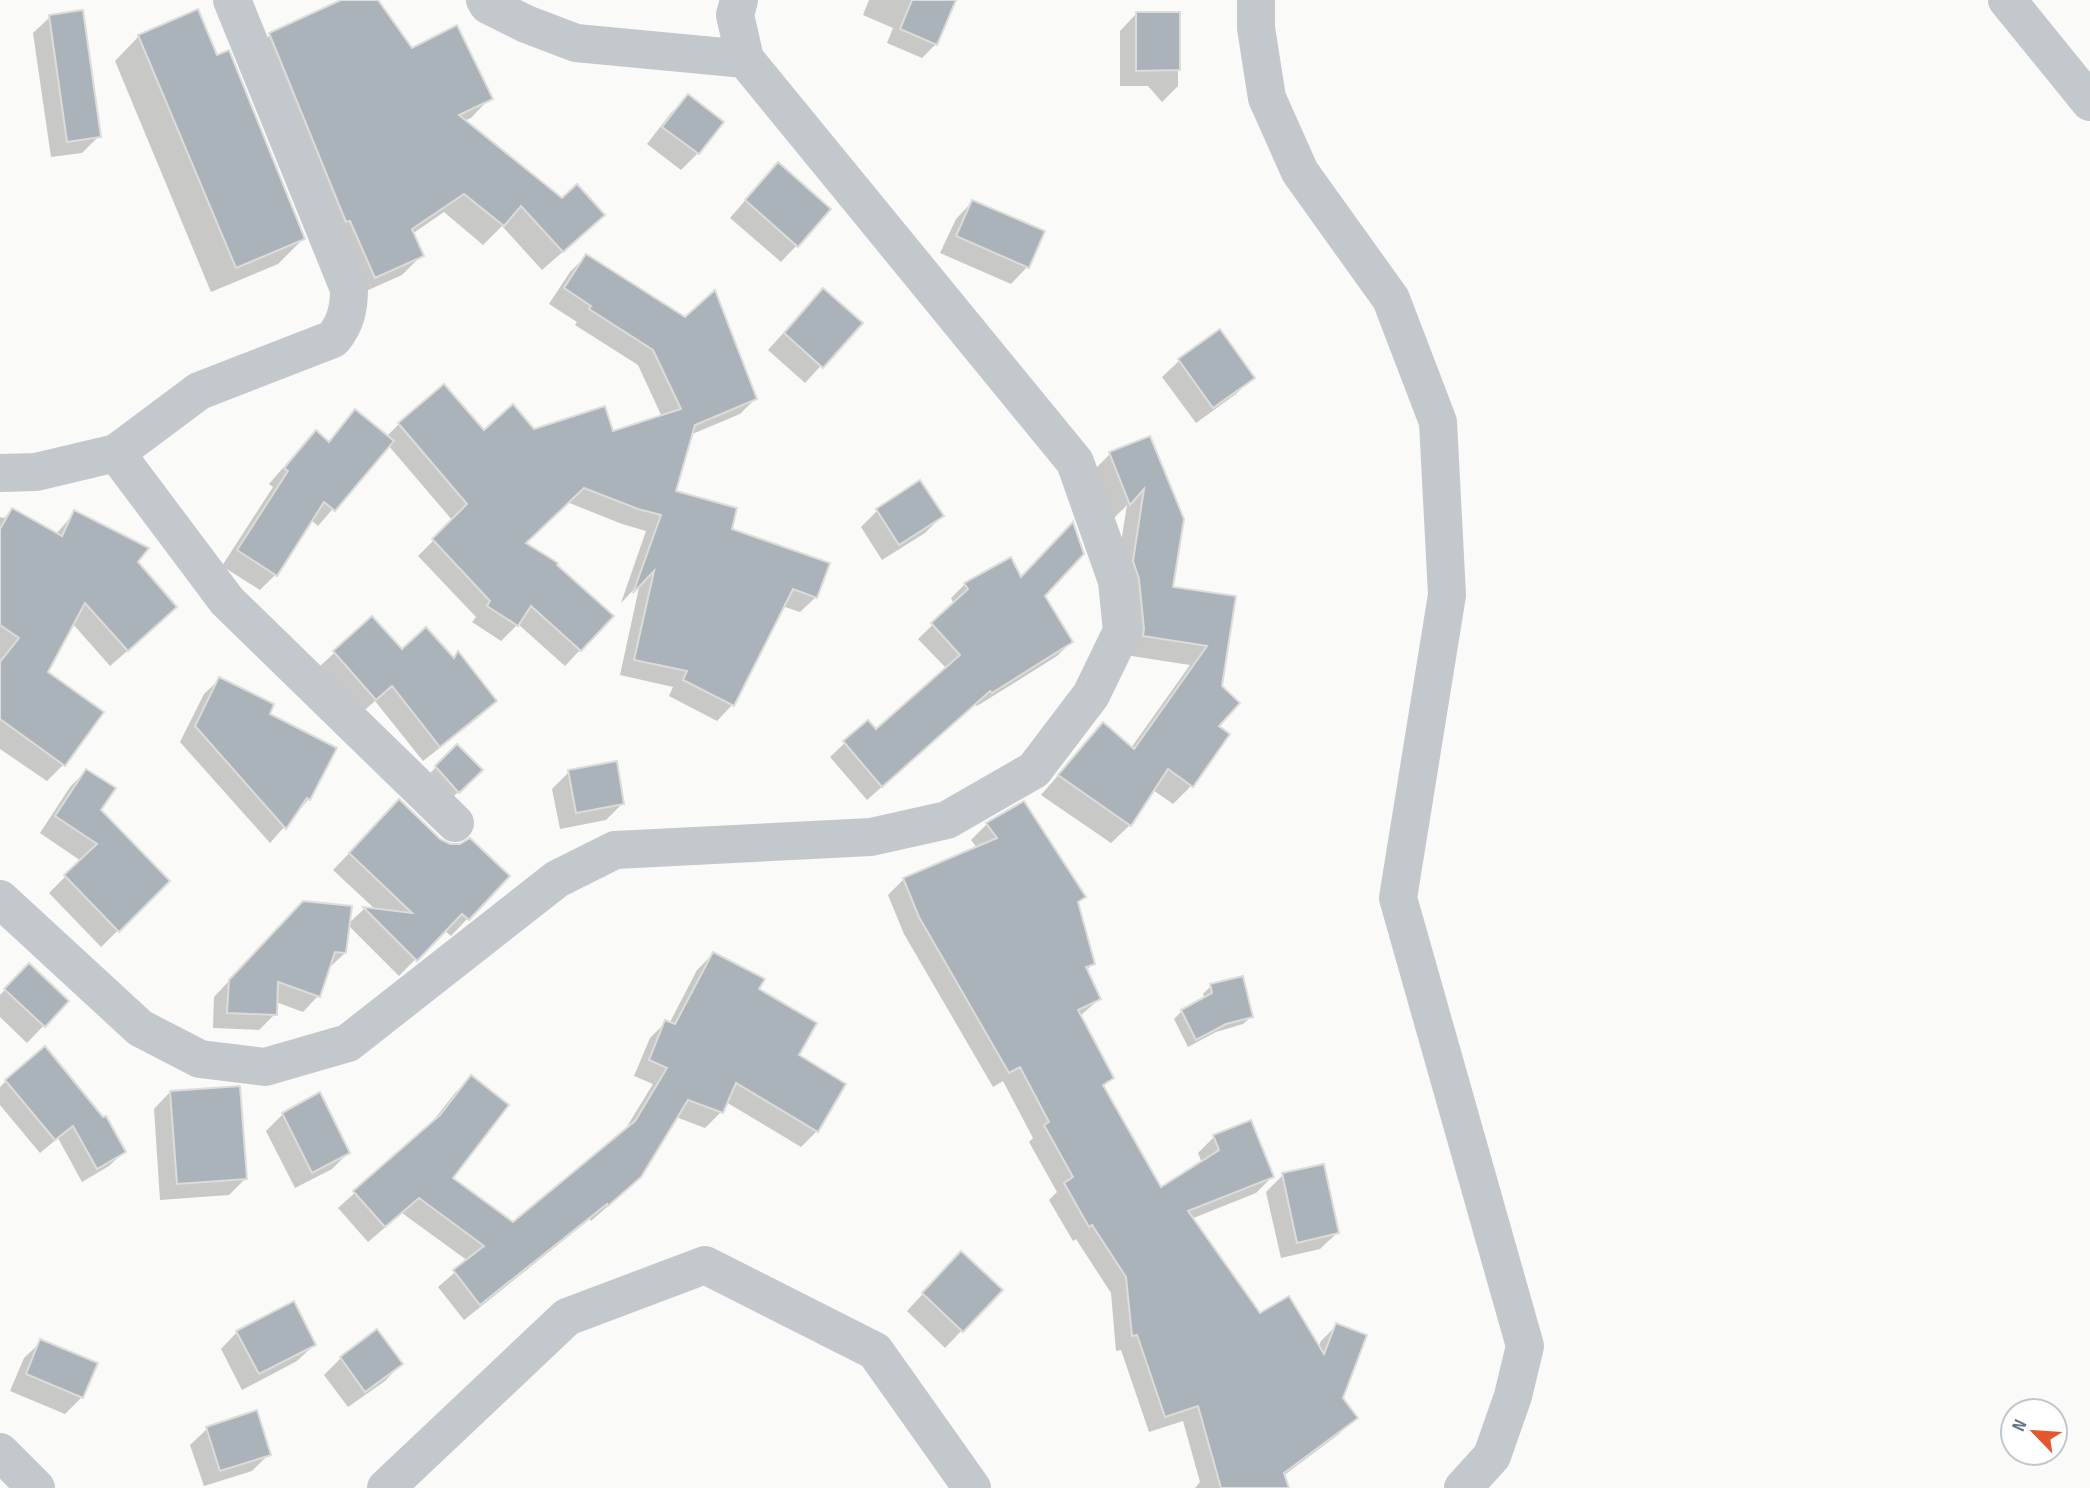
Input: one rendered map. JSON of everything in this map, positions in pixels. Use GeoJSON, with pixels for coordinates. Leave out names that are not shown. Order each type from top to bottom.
{"type":"FeatureCollection","features":[{"type":"Feature","properties":{"kind":"street"},"geometry":{"type":"LineString","coordinates":[[0,473],[36,472],[116,453],[199,391],[334,339],[342,328],[348,308],[349,289],[232,0]]}},
{"type":"Feature","properties":{"kind":"street"},"geometry":{"type":"LineString","coordinates":[[485,0],[488,5],[526,24],[576,43],[745,59]]}},
{"type":"Feature","properties":{"kind":"street"},"geometry":{"type":"LineString","coordinates":[[0,899],[140,1028],[200,1059],[265,1067],[348,1043],[557,879],[615,850],[871,837],[947,820],[1034,770],[1091,695],[1122,631],[1117,581],[1075,462],[745,59],[735,15],[739,0]]}},
{"type":"Feature","properties":{"kind":"street"},"geometry":{"type":"LineString","coordinates":[[1256,0],[1256,28],[1266,98],[1300,172],[1391,299],[1438,422],[1447,595],[1398,898],[1525,1346],[1513,1396],[1492,1456],[1463,1488]]}},
{"type":"Feature","properties":{"kind":"street"},"geometry":{"type":"LineString","coordinates":[[2007,0],[2090,102]]}},
{"type":"Feature","properties":{"kind":"street"},"geometry":{"type":"LineString","coordinates":[[116,453],[227,600],[455,823]]}},
{"type":"Feature","properties":{"kind":"street"},"geometry":{"type":"LineString","coordinates":[[386,1488],[567,1317],[705,1265],[875,1351],[972,1488]]}},
{"type":"Feature","properties":{"kind":"street"},"geometry":{"type":"LineString","coordinates":[[0,1452],[36,1488]]}},
{"type":"Feature","properties":{"kind":"building"},"geometry":{"type":"Polygon","coordinates":[[[341,0],[378,0],[412,48],[457,25],[493,99],[459,115],[562,198],[577,184],[605,215],[563,252],[521,206],[504,226],[464,194],[412,229],[424,256],[375,278],[350,221],[346,222],[269,33],[341,0]]]}},
{"type":"Feature","properties":{"kind":"building"},"geometry":{"type":"Polygon","coordinates":[[[912,0],[956,0],[937,45],[900,29],[912,0]]]}},
{"type":"Feature","properties":{"kind":"building"},"geometry":{"type":"Polygon","coordinates":[[[198,9],[217,55],[229,50],[305,239],[236,268],[138,35],[198,9]]]}},
{"type":"Feature","properties":{"kind":"building"},"geometry":{"type":"Polygon","coordinates":[[[83,10],[101,137],[67,142],[49,15],[83,10]]]}},
{"type":"Feature","properties":{"kind":"building"},"geometry":{"type":"Polygon","coordinates":[[[1136,12],[1180,12],[1180,70],[1136,71],[1136,12]]]}},
{"type":"Feature","properties":{"kind":"building"},"geometry":{"type":"Polygon","coordinates":[[[688,94],[724,122],[699,154],[662,127],[688,94]]]}},
{"type":"Feature","properties":{"kind":"building"},"geometry":{"type":"Polygon","coordinates":[[[778,162],[831,209],[798,247],[745,200],[778,162]]]}},
{"type":"Feature","properties":{"kind":"building"},"geometry":{"type":"Polygon","coordinates":[[[972,200],[1045,231],[1029,268],[956,236],[972,200]]]}},
{"type":"Feature","properties":{"kind":"building"},"geometry":{"type":"Polygon","coordinates":[[[586,254],[685,317],[715,290],[757,399],[695,425],[676,491],[737,508],[732,529],[830,563],[817,598],[793,589],[734,706],[683,680],[687,671],[634,660],[654,571],[633,593],[661,515],[584,488],[526,543],[558,563],[557,565],[614,616],[581,651],[531,606],[518,626],[487,606],[490,601],[432,539],[467,504],[398,423],[444,384],[484,430],[513,404],[534,429],[605,406],[613,431],[681,409],[653,350],[589,309],[591,306],[564,288],[586,254]]]}},
{"type":"Feature","properties":{"kind":"building"},"geometry":{"type":"Polygon","coordinates":[[[823,288],[863,323],[823,368],[784,333],[823,288]]]}},
{"type":"Feature","properties":{"kind":"building"},"geometry":{"type":"Polygon","coordinates":[[[1220,329],[1255,378],[1213,408],[1178,359],[1220,329]]]}},
{"type":"Feature","properties":{"kind":"building"},"geometry":{"type":"Polygon","coordinates":[[[355,409],[394,441],[335,511],[324,502],[277,576],[237,550],[288,471],[284,468],[316,430],[329,442],[355,409]]]}},
{"type":"Feature","properties":{"kind":"building"},"geometry":{"type":"Polygon","coordinates":[[[1150,436],[1184,519],[1173,587],[1236,596],[1222,686],[1240,703],[1219,726],[1230,734],[1193,787],[1168,769],[1131,826],[1058,775],[1103,722],[1134,749],[1207,646],[1143,636],[1139,579],[1133,561],[1144,489],[1130,505],[1109,452],[1150,436]]]}},
{"type":"Feature","properties":{"kind":"building"},"geometry":{"type":"Polygon","coordinates":[[[920,480],[944,516],[899,545],[876,509],[920,480]]]}},
{"type":"Feature","properties":{"kind":"building"},"geometry":{"type":"Polygon","coordinates":[[[12,508],[62,536],[74,510],[149,548],[138,562],[177,607],[128,651],[85,603],[48,672],[104,712],[65,766],[0,719],[0,662],[19,638],[0,625],[0,529],[12,508]]]}},
{"type":"Feature","properties":{"kind":"building"},"geometry":{"type":"Polygon","coordinates":[[[1073,522],[1084,554],[1045,596],[1073,642],[992,693],[990,691],[882,787],[843,741],[868,720],[876,729],[960,655],[931,623],[968,589],[964,583],[1011,557],[1021,577],[1073,522]]]}},
{"type":"Feature","properties":{"kind":"building"},"geometry":{"type":"Polygon","coordinates":[[[372,616],[402,649],[426,627],[454,658],[458,651],[497,701],[440,747],[392,686],[376,700],[333,651],[372,616]]]}},
{"type":"Feature","properties":{"kind":"building"},"geometry":{"type":"Polygon","coordinates":[[[219,677],[274,704],[270,714],[337,748],[310,800],[307,798],[286,829],[195,726],[219,677]]]}},
{"type":"Feature","properties":{"kind":"building"},"geometry":{"type":"Polygon","coordinates":[[[457,744],[483,770],[459,793],[435,766],[457,744]]]}},
{"type":"Feature","properties":{"kind":"building"},"geometry":{"type":"Polygon","coordinates":[[[617,761],[624,804],[576,813],[568,770],[617,761]]]}},
{"type":"Feature","properties":{"kind":"building"},"geometry":{"type":"Polygon","coordinates":[[[86,769],[116,788],[101,810],[170,881],[119,932],[64,875],[97,844],[55,816],[86,769]]]}},
{"type":"Feature","properties":{"kind":"building"},"geometry":{"type":"Polygon","coordinates":[[[399,799],[440,839],[450,844],[460,844],[470,838],[510,876],[469,920],[462,914],[417,961],[363,907],[412,913],[349,853],[399,799]]]}},
{"type":"Feature","properties":{"kind":"building"},"geometry":{"type":"Polygon","coordinates":[[[1024,801],[1086,897],[1078,902],[1095,964],[1086,967],[1101,999],[1078,1010],[1114,1078],[1103,1085],[1161,1187],[1219,1150],[1213,1135],[1251,1120],[1274,1177],[1188,1211],[1260,1313],[1289,1296],[1324,1354],[1336,1323],[1367,1335],[1343,1398],[1358,1418],[1284,1473],[1289,1488],[1221,1488],[1198,1406],[1165,1417],[1137,1335],[1132,1336],[1126,1277],[1092,1225],[1089,1227],[1064,1183],[1073,1177],[1044,1125],[1049,1122],[1020,1067],[1009,1073],[919,917],[903,878],[997,838],[986,823],[1024,801]]]}},
{"type":"Feature","properties":{"kind":"building"},"geometry":{"type":"Polygon","coordinates":[[[303,901],[352,906],[346,953],[335,952],[320,997],[278,982],[277,1015],[227,1013],[229,980],[303,901]]]}},
{"type":"Feature","properties":{"kind":"building"},"geometry":{"type":"Polygon","coordinates":[[[713,952],[765,979],[759,989],[817,1023],[799,1055],[846,1084],[818,1132],[736,1083],[723,1113],[688,1100],[641,1177],[608,1206],[607,1204],[480,1305],[453,1270],[484,1246],[419,1198],[385,1227],[353,1191],[440,1115],[471,1075],[509,1105],[453,1178],[513,1222],[635,1121],[667,1068],[649,1060],[665,1020],[675,1024],[713,952]]]}},
{"type":"Feature","properties":{"kind":"building"},"geometry":{"type":"Polygon","coordinates":[[[29,963],[69,1001],[45,1027],[4,989],[29,963]]]}},
{"type":"Feature","properties":{"kind":"building"},"geometry":{"type":"Polygon","coordinates":[[[1243,976],[1253,1017],[1226,1024],[1196,1040],[1181,1010],[1212,993],[1210,984],[1243,976]]]}},
{"type":"Feature","properties":{"kind":"building"},"geometry":{"type":"Polygon","coordinates":[[[45,1046],[103,1117],[106,1116],[126,1152],[97,1169],[73,1126],[55,1140],[5,1080],[45,1046]]]}},
{"type":"Feature","properties":{"kind":"building"},"geometry":{"type":"Polygon","coordinates":[[[240,1086],[247,1179],[177,1184],[170,1091],[240,1086]]]}},
{"type":"Feature","properties":{"kind":"building"},"geometry":{"type":"Polygon","coordinates":[[[320,1092],[350,1153],[312,1173],[282,1113],[320,1092]]]}},
{"type":"Feature","properties":{"kind":"building"},"geometry":{"type":"Polygon","coordinates":[[[1324,1164],[1339,1233],[1297,1243],[1282,1173],[1324,1164]]]}},
{"type":"Feature","properties":{"kind":"building"},"geometry":{"type":"Polygon","coordinates":[[[961,1251],[1003,1290],[963,1332],[922,1293],[961,1251]]]}},
{"type":"Feature","properties":{"kind":"building"},"geometry":{"type":"Polygon","coordinates":[[[294,1301],[316,1345],[259,1374],[236,1331],[294,1301]]]}},
{"type":"Feature","properties":{"kind":"building"},"geometry":{"type":"Polygon","coordinates":[[[377,1329],[403,1364],[365,1392],[340,1357],[377,1329]]]}},
{"type":"Feature","properties":{"kind":"building"},"geometry":{"type":"Polygon","coordinates":[[[40,1339],[98,1363],[83,1398],[26,1374],[40,1339]]]}},
{"type":"Feature","properties":{"kind":"building"},"geometry":{"type":"Polygon","coordinates":[[[257,1410],[271,1455],[220,1471],[206,1427],[257,1410]]]}}]}
